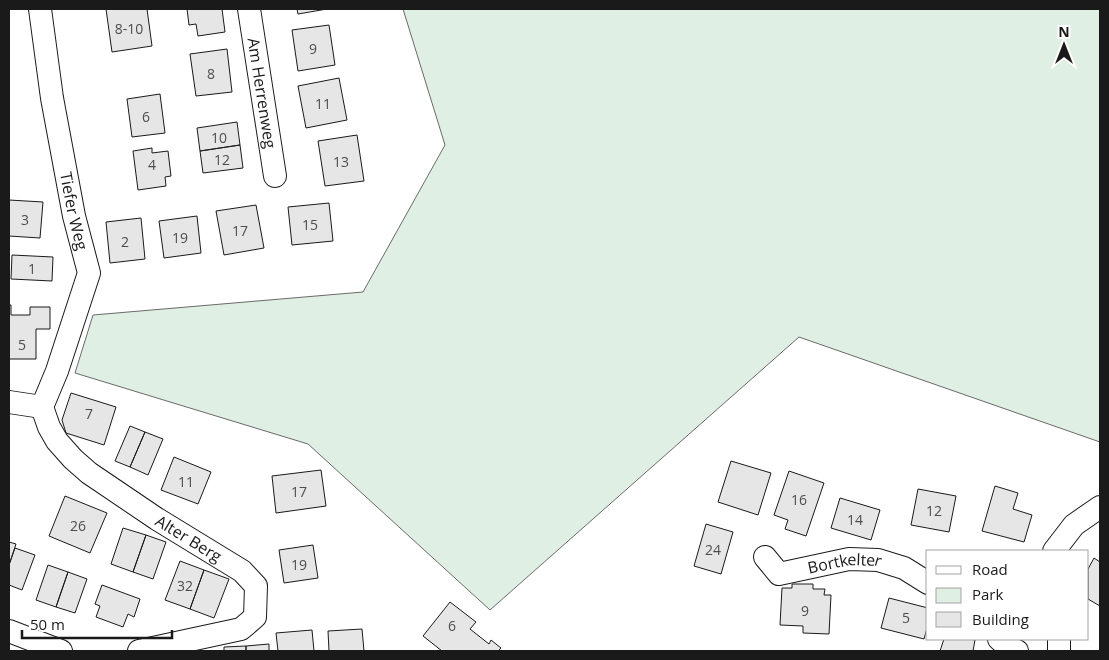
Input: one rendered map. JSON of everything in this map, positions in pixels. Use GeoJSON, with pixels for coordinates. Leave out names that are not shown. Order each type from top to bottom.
{"type":"FeatureCollection","features":[{"type":"Feature","properties":{"kind":"street","name":"Tiefer Weg"},"geometry":{"type":"LineString","coordinates":[[40,9],[52,98],[74,216],[89,273],[57,371],[42,407]]}},
{"type":"Feature","properties":{"kind":"street","name":"Am Herrenweg"},"geometry":{"type":"LineString","coordinates":[[249,9],[275,176]]}},
{"type":"Feature","properties":{"kind":"street"},"geometry":{"type":"LineString","coordinates":[[9,402],[42,407]]}},
{"type":"Feature","properties":{"kind":"street","name":"Alter Berg"},"geometry":{"type":"LineString","coordinates":[[42,407],[49,427],[57,441],[89,473],[157,519],[242,571],[256,586],[255,617],[241,629],[138,651]]}},
{"type":"Feature","properties":{"kind":"street"},"geometry":{"type":"LineString","coordinates":[[1055,550],[1074,525],[1100,507]]}},
{"type":"Feature","properties":{"kind":"street","name":"Bortkelter"},"geometry":{"type":"LineString","coordinates":[[765,557],[779,574],[849,559],[878,560],[904,568],[926,582]]}},
{"type":"Feature","properties":{"kind":"street"},"geometry":{"type":"LineString","coordinates":[[9,631],[61,651]]}},
{"type":"Feature","properties":{"kind":"street"},"geometry":{"type":"LineString","coordinates":[[1000,640],[1017,651]]}},
{"type":"Feature","properties":{"kind":"green space"},"geometry":{"type":"Polygon","coordinates":[[[403,9],[1100,9],[1100,442],[799,337],[490,610],[308,444],[75,373],[93,315],[363,292],[445,145],[403,9]]]}},
{"type":"Feature","properties":{"kind":"building"},"geometry":{"type":"Polygon","coordinates":[[[106,9],[147,9],[152,46],[112,52],[106,9]]]}},
{"type":"Feature","properties":{"kind":"building"},"geometry":{"type":"Polygon","coordinates":[[[187,9],[222,9],[225,32],[198,36],[196,24],[189,25],[187,9]]]}},
{"type":"Feature","properties":{"kind":"building"},"geometry":{"type":"Polygon","coordinates":[[[297,9],[327,9],[298,14],[297,9]]]}},
{"type":"Feature","properties":{"kind":"building"},"geometry":{"type":"Polygon","coordinates":[[[329,25],[335,65],[298,71],[292,30],[329,25]]]}},
{"type":"Feature","properties":{"kind":"building"},"geometry":{"type":"Polygon","coordinates":[[[227,49],[232,92],[196,96],[190,54],[227,49]]]}},
{"type":"Feature","properties":{"kind":"building"},"geometry":{"type":"Polygon","coordinates":[[[339,78],[347,120],[306,128],[298,86],[339,78]]]}},
{"type":"Feature","properties":{"kind":"building"},"geometry":{"type":"Polygon","coordinates":[[[160,94],[165,133],[132,137],[127,99],[160,94]]]}},
{"type":"Feature","properties":{"kind":"building"},"geometry":{"type":"Polygon","coordinates":[[[237,122],[240,145],[200,151],[197,128],[237,122]]]}},
{"type":"Feature","properties":{"kind":"building"},"geometry":{"type":"Polygon","coordinates":[[[357,135],[364,181],[325,186],[318,141],[357,135]]]}},
{"type":"Feature","properties":{"kind":"building"},"geometry":{"type":"Polygon","coordinates":[[[240,145],[243,168],[203,173],[200,151],[240,145]]]}},
{"type":"Feature","properties":{"kind":"building"},"geometry":{"type":"Polygon","coordinates":[[[152,148],[152,153],[168,151],[171,176],[165,177],[166,186],[138,190],[133,151],[152,148]]]}},
{"type":"Feature","properties":{"kind":"building"},"geometry":{"type":"Polygon","coordinates":[[[9,200],[43,202],[40,238],[9,236],[9,200]]]}},
{"type":"Feature","properties":{"kind":"building"},"geometry":{"type":"Polygon","coordinates":[[[329,203],[333,241],[292,245],[288,207],[329,203]]]}},
{"type":"Feature","properties":{"kind":"building"},"geometry":{"type":"Polygon","coordinates":[[[256,205],[264,248],[224,255],[216,211],[256,205]]]}},
{"type":"Feature","properties":{"kind":"building"},"geometry":{"type":"Polygon","coordinates":[[[197,216],[201,253],[164,258],[159,221],[197,216]]]}},
{"type":"Feature","properties":{"kind":"building"},"geometry":{"type":"Polygon","coordinates":[[[141,218],[145,259],[110,263],[106,222],[141,218]]]}},
{"type":"Feature","properties":{"kind":"building"},"geometry":{"type":"Polygon","coordinates":[[[12,255],[53,257],[52,281],[11,279],[12,255]]]}},
{"type":"Feature","properties":{"kind":"building"},"geometry":{"type":"Polygon","coordinates":[[[9,305],[11,305],[11,315],[30,315],[30,307],[50,307],[50,329],[36,329],[36,359],[9,359],[9,305]]]}},
{"type":"Feature","properties":{"kind":"building"},"geometry":{"type":"Polygon","coordinates":[[[71,393],[116,407],[104,445],[66,433],[62,420],[71,393]]]}},
{"type":"Feature","properties":{"kind":"building"},"geometry":{"type":"Polygon","coordinates":[[[130,426],[145,432],[130,467],[115,461],[130,426]]]}},
{"type":"Feature","properties":{"kind":"building"},"geometry":{"type":"Polygon","coordinates":[[[145,432],[163,439],[148,475],[130,467],[145,432]]]}},
{"type":"Feature","properties":{"kind":"building"},"geometry":{"type":"Polygon","coordinates":[[[174,457],[211,472],[198,504],[161,490],[174,457]]]}},
{"type":"Feature","properties":{"kind":"building"},"geometry":{"type":"Polygon","coordinates":[[[731,461],[771,473],[758,515],[718,502],[731,461]]]}},
{"type":"Feature","properties":{"kind":"building"},"geometry":{"type":"Polygon","coordinates":[[[321,470],[326,506],[276,513],[272,476],[321,470]]]}},
{"type":"Feature","properties":{"kind":"building"},"geometry":{"type":"Polygon","coordinates":[[[789,471],[824,483],[806,536],[785,529],[788,520],[774,515],[789,471]]]}},
{"type":"Feature","properties":{"kind":"building"},"geometry":{"type":"Polygon","coordinates":[[[995,486],[1018,493],[1013,509],[1032,515],[1024,542],[982,531],[995,486]]]}},
{"type":"Feature","properties":{"kind":"building"},"geometry":{"type":"Polygon","coordinates":[[[918,489],[956,496],[949,532],[911,525],[918,489]]]}},
{"type":"Feature","properties":{"kind":"building"},"geometry":{"type":"Polygon","coordinates":[[[65,496],[107,513],[90,553],[49,536],[65,496]]]}},
{"type":"Feature","properties":{"kind":"building"},"geometry":{"type":"Polygon","coordinates":[[[840,498],[880,510],[871,540],[831,528],[840,498]]]}},
{"type":"Feature","properties":{"kind":"building"},"geometry":{"type":"Polygon","coordinates":[[[706,524],[733,532],[721,574],[694,566],[706,524]]]}},
{"type":"Feature","properties":{"kind":"building"},"geometry":{"type":"Polygon","coordinates":[[[123,528],[146,535],[133,572],[111,564],[123,528]]]}},
{"type":"Feature","properties":{"kind":"building"},"geometry":{"type":"Polygon","coordinates":[[[146,535],[166,542],[153,579],[133,572],[146,535]]]}},
{"type":"Feature","properties":{"kind":"building"},"geometry":{"type":"Polygon","coordinates":[[[9,542],[16,544],[9,565],[9,542]]]}},
{"type":"Feature","properties":{"kind":"building"},"geometry":{"type":"Polygon","coordinates":[[[313,545],[318,578],[284,583],[279,550],[313,545]]]}},
{"type":"Feature","properties":{"kind":"building"},"geometry":{"type":"Polygon","coordinates":[[[15,548],[35,555],[22,590],[9,585],[9,565],[15,548]]]}},
{"type":"Feature","properties":{"kind":"building"},"geometry":{"type":"Polygon","coordinates":[[[1094,558],[1100,562],[1100,606],[1089,600],[1089,567],[1094,558]]]}},
{"type":"Feature","properties":{"kind":"building"},"geometry":{"type":"Polygon","coordinates":[[[180,561],[204,570],[190,609],[165,600],[180,561]]]}},
{"type":"Feature","properties":{"kind":"building"},"geometry":{"type":"Polygon","coordinates":[[[48,565],[68,572],[56,607],[36,600],[48,565]]]}},
{"type":"Feature","properties":{"kind":"building"},"geometry":{"type":"Polygon","coordinates":[[[204,570],[229,579],[214,618],[190,609],[204,570]]]}},
{"type":"Feature","properties":{"kind":"building"},"geometry":{"type":"Polygon","coordinates":[[[68,572],[87,579],[75,613],[56,607],[68,572]]]}},
{"type":"Feature","properties":{"kind":"building"},"geometry":{"type":"Polygon","coordinates":[[[792,584],[813,584],[813,589],[825,589],[824,595],[831,595],[829,634],[803,633],[803,626],[780,625],[782,588],[792,588],[792,584]]]}},
{"type":"Feature","properties":{"kind":"building"},"geometry":{"type":"Polygon","coordinates":[[[102,585],[140,599],[134,617],[128,614],[123,627],[96,617],[100,606],[95,604],[102,585]]]}},
{"type":"Feature","properties":{"kind":"building"},"geometry":{"type":"Polygon","coordinates":[[[889,598],[926,607],[926,632],[924,639],[881,628],[889,598]]]}},
{"type":"Feature","properties":{"kind":"building"},"geometry":{"type":"Polygon","coordinates":[[[450,602],[476,622],[470,629],[489,644],[491,640],[501,648],[498,651],[442,651],[423,636],[450,602]]]}},
{"type":"Feature","properties":{"kind":"building"},"geometry":{"type":"Polygon","coordinates":[[[362,629],[364,651],[329,651],[328,631],[362,629]]]}},
{"type":"Feature","properties":{"kind":"building"},"geometry":{"type":"Polygon","coordinates":[[[312,630],[314,651],[278,651],[276,633],[312,630]]]}},
{"type":"Feature","properties":{"kind":"building"},"geometry":{"type":"Polygon","coordinates":[[[944,640],[975,640],[973,651],[940,651],[944,640]]]}},
{"type":"Feature","properties":{"kind":"building"},"geometry":{"type":"Polygon","coordinates":[[[269,644],[269,651],[246,651],[246,646],[269,644]]]}},
{"type":"Feature","properties":{"kind":"building"},"geometry":{"type":"Polygon","coordinates":[[[246,646],[246,651],[224,651],[224,647],[246,646]]]}}]}
